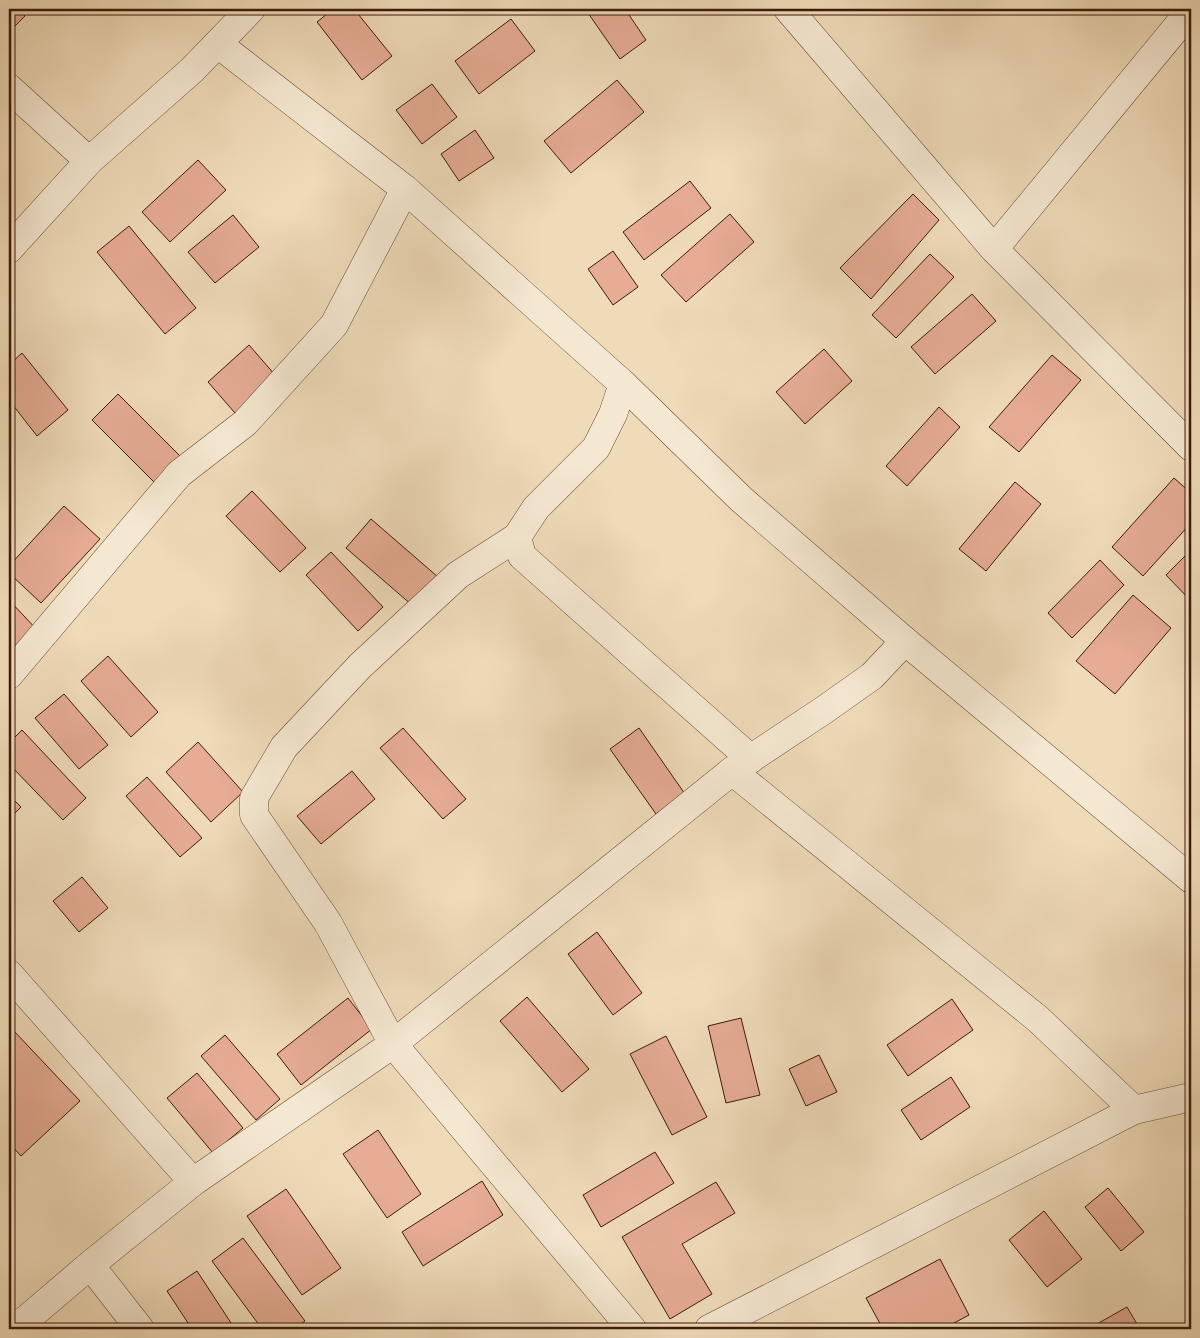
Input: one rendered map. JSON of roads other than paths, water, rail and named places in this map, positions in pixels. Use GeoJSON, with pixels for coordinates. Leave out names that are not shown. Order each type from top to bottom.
{"type":"FeatureCollection","features":[{"type":"Feature","properties":{"kind":"street"},"geometry":{"type":"LineString","coordinates":[[9,249],[88,161],[192,70],[251,9]]}},
{"type":"Feature","properties":{"kind":"street"},"geometry":{"type":"LineString","coordinates":[[791,10],[994,249],[1188,439]]}},
{"type":"Feature","properties":{"kind":"street"},"geometry":{"type":"LineString","coordinates":[[994,249],[1191,10]]}},
{"type":"Feature","properties":{"kind":"street"},"geometry":{"type":"LineString","coordinates":[[218,44],[405,189],[623,384],[741,499],[905,641],[1191,878]]}},
{"type":"Feature","properties":{"kind":"street"},"geometry":{"type":"LineString","coordinates":[[9,88],[88,161]]}},
{"type":"Feature","properties":{"kind":"street"},"geometry":{"type":"LineString","coordinates":[[9,675],[179,474],[245,423],[334,325],[405,189]]}},
{"type":"Feature","properties":{"kind":"street"},"geometry":{"type":"LineString","coordinates":[[623,384],[613,414],[596,448],[536,508],[516,537],[458,575],[360,666],[284,747],[254,798],[254,816],[328,923],[394,1044],[632,1329]]}},
{"type":"Feature","properties":{"kind":"street"},"geometry":{"type":"LineString","coordinates":[[516,537],[522,556],[741,765],[1038,1019],[1134,1110]]}},
{"type":"Feature","properties":{"kind":"street"},"geometry":{"type":"LineString","coordinates":[[15,1329],[90,1265],[193,1182],[394,1044],[741,765],[872,676],[905,641]]}},
{"type":"Feature","properties":{"kind":"street"},"geometry":{"type":"LineString","coordinates":[[9,974],[193,1182]]}},
{"type":"Feature","properties":{"kind":"street"},"geometry":{"type":"LineString","coordinates":[[709,1329],[1134,1110],[1191,1097]]}},
{"type":"Feature","properties":{"kind":"street"},"geometry":{"type":"LineString","coordinates":[[90,1265],[140,1329]]}}]}
